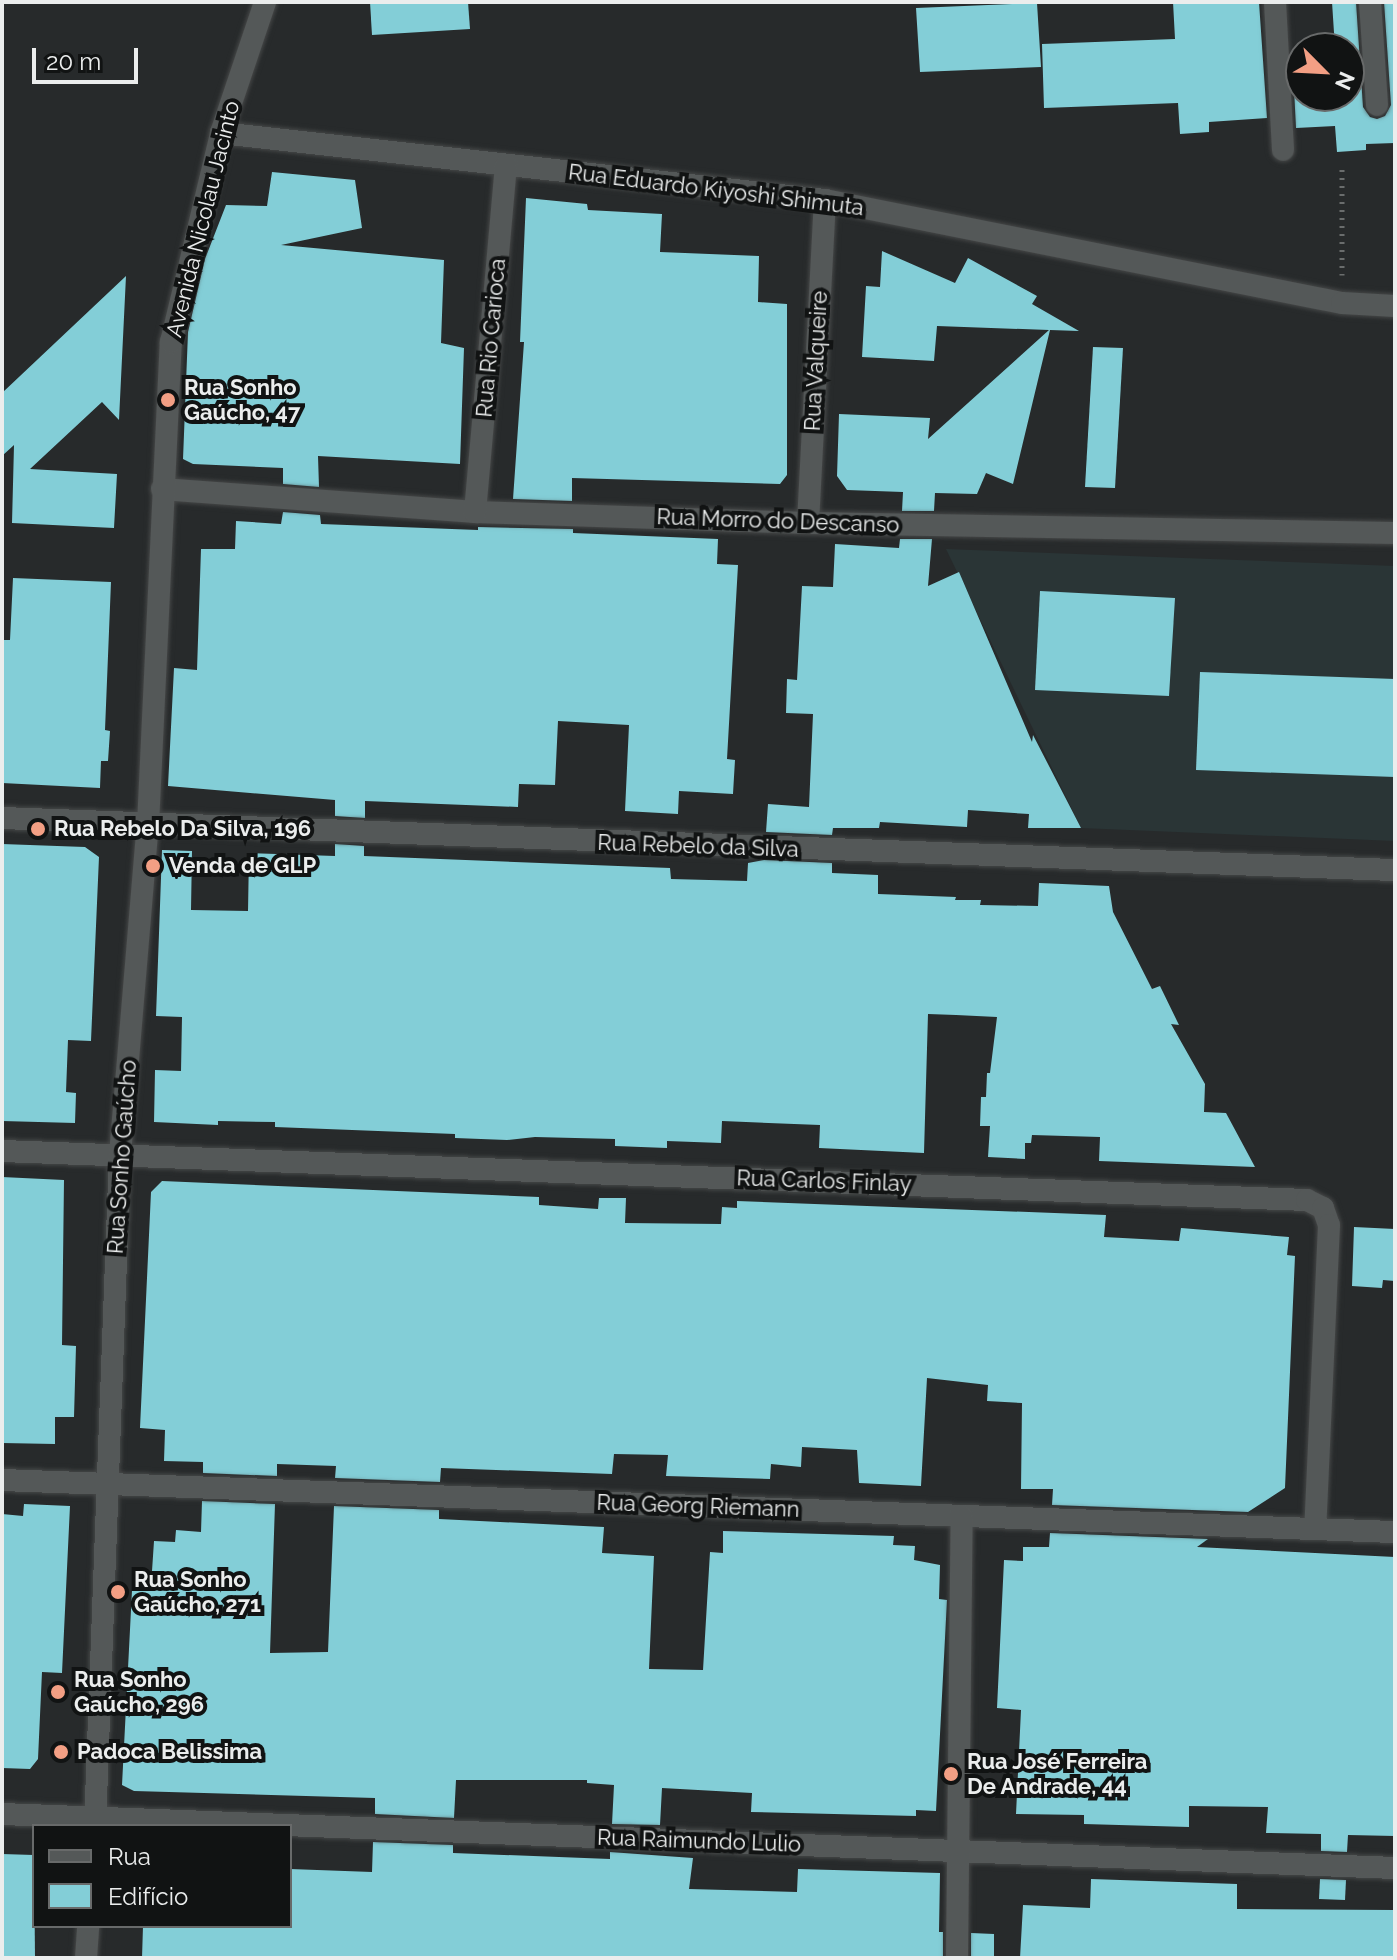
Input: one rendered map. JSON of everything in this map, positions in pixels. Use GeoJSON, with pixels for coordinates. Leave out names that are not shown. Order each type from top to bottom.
{"type":"FeatureCollection","features":[{"type":"Feature","properties":{"kind":"street","name":"Avenida Nicolau Jacinto"},"geometry":{"type":"LineString","coordinates":[[162,489],[171,342],[221,133],[265,2]]}},
{"type":"Feature","properties":{"kind":"street"},"geometry":{"type":"LineString","coordinates":[[1275,2],[1283,150]]}},
{"type":"Feature","properties":{"kind":"street"},"geometry":{"type":"LineString","coordinates":[[1370,2],[1377,105]]}},
{"type":"Feature","properties":{"kind":"street","name":"Rua Eduardo Kiyoshi Shimuta"},"geometry":{"type":"LineString","coordinates":[[221,133],[825,200],[1342,303],[1395,306]]}},
{"type":"Feature","properties":{"kind":"street","name":"Rua Rio Carioca"},"geometry":{"type":"LineString","coordinates":[[475,512],[506,165]]}},
{"type":"Feature","properties":{"kind":"street","name":"Rua Valqueire"},"geometry":{"type":"LineString","coordinates":[[808,523],[825,200]]}},
{"type":"Feature","properties":{"kind":"street","name":"Rua Morro do Descanso"},"geometry":{"type":"LineString","coordinates":[[162,489],[475,512],[808,523],[1395,533]]}},
{"type":"Feature","properties":{"kind":"street","name":"Rua Sonho Gaúcho"},"geometry":{"type":"LineString","coordinates":[[95,1822],[120,1155],[148,825],[162,489]]}},
{"type":"Feature","properties":{"kind":"street","name":"Rua Rebelo da Silva"},"geometry":{"type":"LineString","coordinates":[[2,818],[1395,870]]}},
{"type":"Feature","properties":{"kind":"street","name":"Rua Carlos Finlay"},"geometry":{"type":"LineString","coordinates":[[2,1151],[1307,1200],[1323,1208],[1329,1225],[1315,1528]]}},
{"type":"Feature","properties":{"kind":"street","name":"Rua Georg Riemann"},"geometry":{"type":"LineString","coordinates":[[2,1480],[1395,1532]]}},
{"type":"Feature","properties":{"kind":"street"},"geometry":{"type":"LineString","coordinates":[[957,1958],[962,1516]]}},
{"type":"Feature","properties":{"kind":"street","name":"Rua Raimundo Lulio"},"geometry":{"type":"LineString","coordinates":[[2,1814],[155,1824]]}},
{"type":"Feature","properties":{"kind":"street","name":"Rua Raimundo Lulio"},"geometry":{"type":"LineString","coordinates":[[292,1829],[1395,1868]]}},
{"type":"Feature","properties":{"kind":"street"},"geometry":{"type":"LineString","coordinates":[[86,1958],[88,1928]]}},
{"type":"Feature","properties":{"kind":"path"},"geometry":{"type":"LineString","coordinates":[[1342,164],[1342,303]]}},
{"type":"Feature","properties":{"kind":"shaded area"},"geometry":{"type":"Polygon","coordinates":[[[946,549],[1395,566],[1395,841],[1081,828],[946,549]]]}},
{"type":"Feature","properties":{"kind":"building"},"geometry":{"type":"Polygon","coordinates":[[[370,2],[468,2],[470,29],[372,35],[370,2]]]}},
{"type":"Feature","properties":{"kind":"building"},"geometry":{"type":"Polygon","coordinates":[[[1173,2],[1259,2],[1267,118],[1209,122],[1209,132],[1180,134],[1178,103],[1044,108],[1042,44],[1175,39],[1173,2]]]}},
{"type":"Feature","properties":{"kind":"building"},"geometry":{"type":"Polygon","coordinates":[[[1332,2],[1356,2],[1358,32],[1334,32],[1332,2]]]}},
{"type":"Feature","properties":{"kind":"building"},"geometry":{"type":"Polygon","coordinates":[[[1384,2],[1395,2],[1395,143],[1366,144],[1366,150],[1337,152],[1335,126],[1296,128],[1295,112],[1365,110],[1370,117],[1377,119],[1385,116],[1391,105],[1384,2]]]}},
{"type":"Feature","properties":{"kind":"building"},"geometry":{"type":"Polygon","coordinates":[[[1037,3],[1041,67],[920,72],[916,8],[1037,3]]]}},
{"type":"Feature","properties":{"kind":"building"},"geometry":{"type":"Polygon","coordinates":[[[272,172],[355,180],[362,228],[281,245],[444,260],[441,343],[464,348],[460,464],[318,456],[319,487],[283,484],[283,468],[193,464],[183,459],[188,332],[205,259],[226,205],[267,206],[272,172]]]}},
{"type":"Feature","properties":{"kind":"building"},"geometry":{"type":"Polygon","coordinates":[[[526,198],[587,204],[588,210],[662,214],[660,252],[759,256],[758,302],[787,304],[787,475],[780,484],[572,478],[572,501],[513,499],[524,342],[520,342],[526,198]]]}},
{"type":"Feature","properties":{"kind":"building"},"geometry":{"type":"Polygon","coordinates":[[[882,251],[955,283],[968,258],[1037,296],[1032,304],[1079,331],[1050,330],[1013,484],[986,473],[977,494],[935,493],[934,511],[902,511],[903,492],[847,490],[837,476],[839,414],[930,418],[928,439],[1049,330],[937,326],[934,361],[862,357],[866,286],[880,287],[882,251]]]}},
{"type":"Feature","properties":{"kind":"building"},"geometry":{"type":"Polygon","coordinates":[[[126,276],[119,420],[102,402],[30,469],[117,474],[114,528],[12,523],[14,445],[2,456],[2,393],[126,276]]]}},
{"type":"Feature","properties":{"kind":"building"},"geometry":{"type":"Polygon","coordinates":[[[1093,347],[1123,348],[1115,488],[1085,487],[1093,347]]]}},
{"type":"Feature","properties":{"kind":"building"},"geometry":{"type":"Polygon","coordinates":[[[283,512],[320,515],[321,524],[478,530],[478,527],[573,529],[573,533],[718,539],[717,564],[738,565],[727,759],[735,760],[733,794],[679,791],[678,814],[625,811],[629,725],[558,721],[555,785],[519,784],[518,807],[365,801],[365,818],[335,816],[335,800],[168,786],[174,668],[197,670],[201,549],[235,549],[236,521],[281,524],[283,512]]]}},
{"type":"Feature","properties":{"kind":"building"},"geometry":{"type":"Polygon","coordinates":[[[900,539],[932,539],[928,586],[959,572],[1032,742],[1033,735],[1081,828],[1028,828],[1029,814],[968,810],[967,827],[880,822],[879,828],[833,828],[832,835],[766,832],[768,804],[809,807],[813,714],[786,713],[787,679],[797,680],[802,586],[833,587],[835,544],[899,548],[900,539]]]}},
{"type":"Feature","properties":{"kind":"building"},"geometry":{"type":"Polygon","coordinates":[[[13,578],[111,582],[105,730],[110,731],[108,761],[101,761],[100,788],[2,783],[2,640],[10,640],[13,578]]]}},
{"type":"Feature","properties":{"kind":"building"},"geometry":{"type":"Polygon","coordinates":[[[1040,591],[1175,598],[1169,696],[1035,690],[1040,591]]]}},
{"type":"Feature","properties":{"kind":"building"},"geometry":{"type":"Polygon","coordinates":[[[1200,672],[1395,679],[1395,777],[1196,770],[1200,672]]]}},
{"type":"Feature","properties":{"kind":"building"},"geometry":{"type":"Polygon","coordinates":[[[2,844],[85,847],[99,857],[91,1041],[68,1040],[66,1092],[76,1093],[75,1123],[2,1121],[2,844]]]}},
{"type":"Feature","properties":{"kind":"building"},"geometry":{"type":"Polygon","coordinates":[[[335,844],[364,846],[364,856],[670,868],[671,879],[747,881],[748,863],[764,860],[832,863],[832,873],[878,875],[878,894],[956,897],[955,900],[981,900],[980,905],[1038,906],[1039,883],[1109,886],[1113,912],[1152,989],[1160,986],[1179,1025],[1171,1024],[1205,1084],[1204,1112],[1226,1113],[1255,1167],[1099,1161],[1100,1137],[1032,1135],[1031,1143],[1025,1143],[1025,1159],[988,1157],[990,1126],[980,1126],[981,1097],[986,1097],[997,1017],[956,1015],[928,1014],[924,1153],[819,1148],[820,1125],[722,1121],[721,1143],[667,1141],[667,1148],[615,1146],[615,1139],[535,1137],[507,1140],[455,1138],[455,1134],[275,1127],[275,1122],[218,1121],[218,1125],[154,1122],[155,1070],[181,1071],[182,1017],[156,1016],[162,850],[192,851],[191,910],[248,911],[249,853],[335,856],[335,844]]]}},
{"type":"Feature","properties":{"kind":"building"},"geometry":{"type":"Polygon","coordinates":[[[2,1177],[64,1180],[62,1345],[76,1346],[74,1417],[55,1417],[55,1444],[2,1443],[2,1177]]]}},
{"type":"Feature","properties":{"kind":"building"},"geometry":{"type":"Polygon","coordinates":[[[162,1181],[539,1197],[539,1205],[598,1209],[599,1198],[626,1198],[625,1223],[721,1224],[722,1207],[737,1208],[737,1201],[1106,1215],[1104,1237],[1179,1241],[1181,1228],[1289,1237],[1287,1255],[1295,1256],[1285,1488],[1248,1512],[1052,1505],[1053,1489],[1021,1489],[1022,1403],[987,1401],[988,1385],[927,1378],[921,1486],[859,1483],[857,1450],[802,1447],[801,1467],[771,1464],[770,1479],[666,1476],[668,1455],[614,1454],[612,1474],[441,1468],[440,1482],[335,1478],[336,1466],[277,1464],[277,1476],[203,1473],[203,1462],[164,1461],[165,1430],[140,1428],[151,1192],[162,1181]]]}},
{"type":"Feature","properties":{"kind":"building"},"geometry":{"type":"Polygon","coordinates":[[[1354,1227],[1395,1229],[1395,1281],[1383,1280],[1382,1288],[1352,1286],[1354,1227]]]}},
{"type":"Feature","properties":{"kind":"building"},"geometry":{"type":"Polygon","coordinates":[[[202,1501],[275,1504],[270,1653],[328,1652],[334,1506],[439,1510],[439,1519],[604,1527],[602,1553],[654,1556],[649,1669],[703,1670],[710,1552],[723,1553],[723,1531],[894,1536],[893,1545],[915,1546],[914,1560],[940,1565],[939,1599],[947,1600],[936,1811],[916,1810],[916,1816],[751,1812],[752,1793],[662,1788],[660,1825],[612,1824],[614,1785],[587,1783],[587,1780],[456,1780],[454,1818],[375,1814],[375,1798],[134,1791],[122,1785],[133,1571],[152,1571],[154,1541],[175,1542],[176,1530],[201,1532],[202,1501]]]}},
{"type":"Feature","properties":{"kind":"building"},"geometry":{"type":"Polygon","coordinates":[[[24,1504],[70,1506],[62,1673],[42,1672],[38,1759],[30,1769],[2,1768],[2,1514],[23,1516],[24,1504]]]}},
{"type":"Feature","properties":{"kind":"building"},"geometry":{"type":"Polygon","coordinates":[[[1050,1533],[1208,1539],[1197,1547],[1395,1557],[1395,1836],[1348,1835],[1347,1852],[1321,1851],[1321,1834],[1266,1833],[1268,1807],[1189,1806],[1189,1827],[1084,1824],[1084,1815],[1016,1814],[1021,1710],[997,1708],[1004,1560],[1023,1561],[1023,1547],[1049,1547],[1050,1533]]]}},
{"type":"Feature","properties":{"kind":"building"},"geometry":{"type":"Polygon","coordinates":[[[373,1842],[453,1845],[453,1853],[610,1859],[610,1852],[693,1858],[689,1889],[797,1892],[798,1869],[940,1873],[939,1932],[943,1932],[943,1958],[142,1958],[143,1928],[292,1928],[292,1869],[372,1872],[373,1842]]]}},
{"type":"Feature","properties":{"kind":"building"},"geometry":{"type":"Polygon","coordinates":[[[2,1854],[32,1855],[35,1958],[2,1958],[2,1854]]]}},
{"type":"Feature","properties":{"kind":"building"},"geometry":{"type":"Polygon","coordinates":[[[1091,1879],[1237,1884],[1237,1909],[1395,1910],[1395,1958],[1020,1958],[1023,1905],[1090,1908],[1091,1879]]]}},
{"type":"Feature","properties":{"kind":"building"},"geometry":{"type":"Polygon","coordinates":[[[1320,1879],[1346,1880],[1345,1900],[1319,1899],[1320,1879]]]}},
{"type":"Feature","properties":{"kind":"building"},"geometry":{"type":"Polygon","coordinates":[[[971,1933],[994,1934],[994,1958],[971,1958],[971,1933]]]}},
{"type":"Feature","properties":{"kind":"place","name":"Rua Sonho Gaúcho, 47"},"geometry":{"type":"Point","coordinates":[168,400]}},
{"type":"Feature","properties":{"kind":"place","name":"Rua Rebelo Da Silva, 196"},"geometry":{"type":"Point","coordinates":[38,829]}},
{"type":"Feature","properties":{"kind":"place","name":"Venda de GLP"},"geometry":{"type":"Point","coordinates":[153,866]}},
{"type":"Feature","properties":{"kind":"place","name":"Rua Sonho Gaúcho, 271"},"geometry":{"type":"Point","coordinates":[118,1592]}},
{"type":"Feature","properties":{"kind":"place","name":"Rua Sonho Gaúcho, 296"},"geometry":{"type":"Point","coordinates":[58,1692]}},
{"type":"Feature","properties":{"kind":"place","name":"Padoca Belissima"},"geometry":{"type":"Point","coordinates":[61,1752]}},
{"type":"Feature","properties":{"kind":"place","name":"Rua José Ferreira De Andrade, 44"},"geometry":{"type":"Point","coordinates":[951,1774]}}]}
